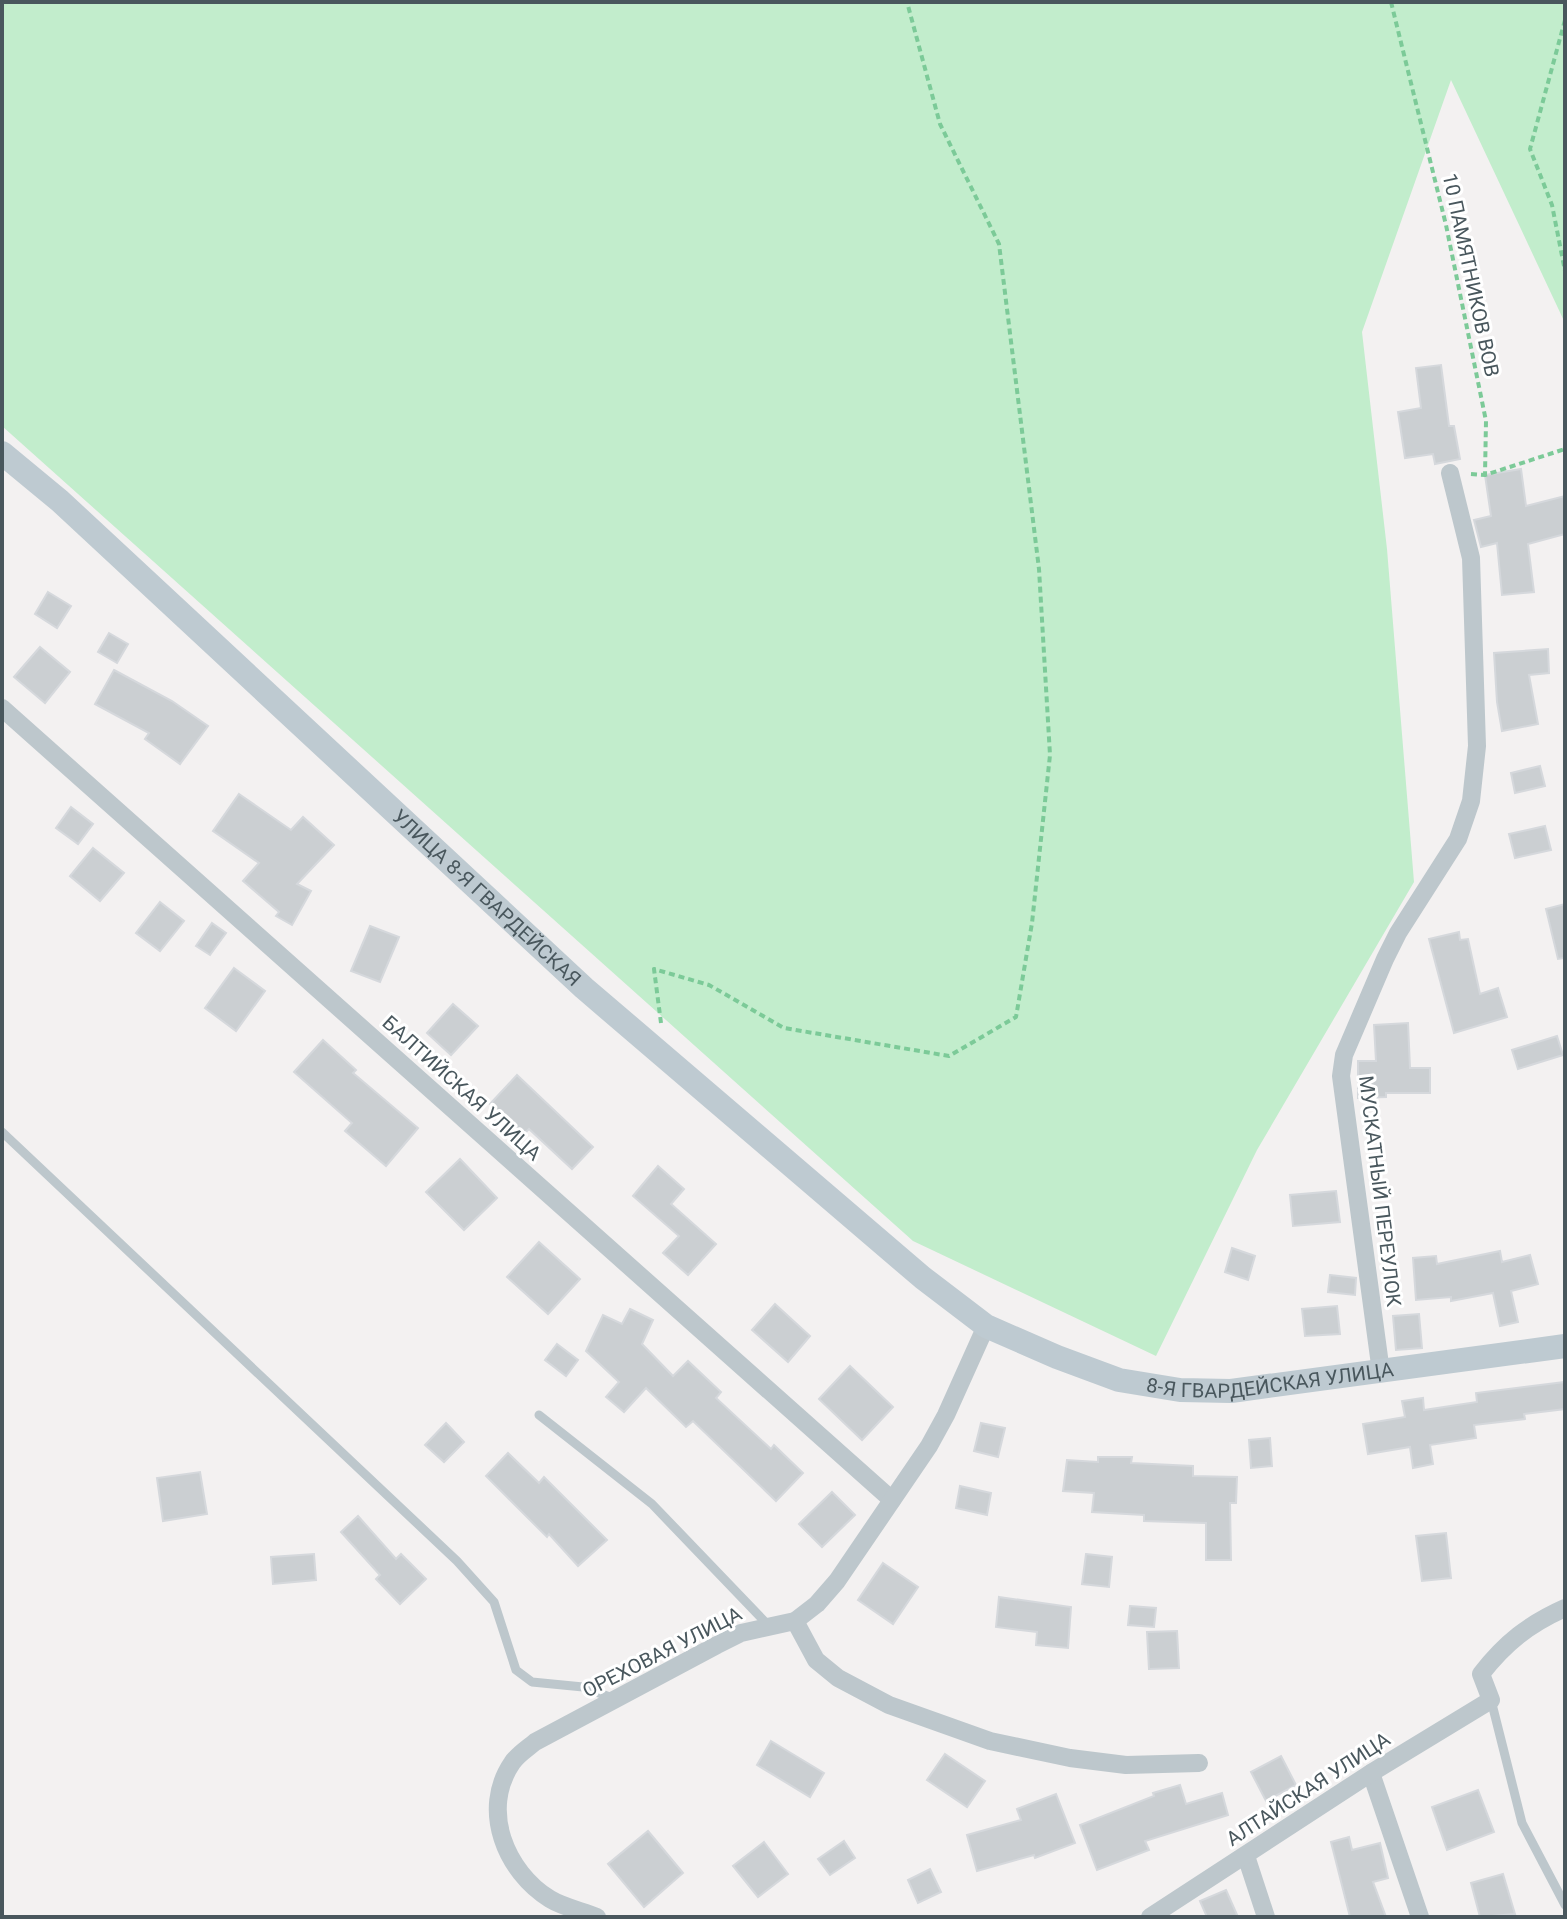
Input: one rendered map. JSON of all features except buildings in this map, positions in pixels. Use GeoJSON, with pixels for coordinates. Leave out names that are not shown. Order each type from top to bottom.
{"type":"FeatureCollection","features":[{"type":"Feature","properties":{"kind":"street","name":"УЛИЦА 8-Я ГВАРДЕЙСКАЯ"},"geometry":{"type":"LineString","coordinates":[[2,453],[60,501],[584,988],[923,1278],[986,1326]]}},
{"type":"Feature","properties":{"kind":"street","name":"МУСКАТНЫЙ ПЕРЕУЛОК"},"geometry":{"type":"LineString","coordinates":[[1381,1372],[1341,1076],[1344,1055],[1385,959],[1398,933],[1458,839],[1471,801],[1477,746],[1471,558],[1450,473]]}},
{"type":"Feature","properties":{"kind":"street","name":"БАЛТИЙСКАЯ УЛИЦА"},"geometry":{"type":"LineString","coordinates":[[2,708],[892,1500]]}},
{"type":"Feature","properties":{"kind":"street","name":"8-Я ГВАРДЕЙСКАЯ УЛИЦА"},"geometry":{"type":"LineString","coordinates":[[986,1326],[1119,1380],[1180,1390],[1231,1391],[1565,1346]]}},
{"type":"Feature","properties":{"kind":"street"},"geometry":{"type":"LineString","coordinates":[[986,1326],[929,1446],[837,1581],[817,1604],[795,1621],[816,1660],[838,1678],[889,1705],[990,1741],[1070,1758],[1126,1765],[1199,1763]]}},
{"type":"Feature","properties":{"kind":"street"},"geometry":{"type":"LineString","coordinates":[[1491,1700],[1481,1674],[1497,1653],[1538,1619],[1565,1608]]}},
{"type":"Feature","properties":{"kind":"street","name":"ОРЕХОВАЯ УЛИЦА"},"geometry":{"type":"LineString","coordinates":[[597,1917],[552,1900],[526,1880],[506,1853],[498,1819],[501,1789],[512,1763],[535,1742],[741,1633],[795,1621]]}},
{"type":"Feature","properties":{"kind":"street","name":"АЛТАЙСКАЯ УЛИЦА"},"geometry":{"type":"LineString","coordinates":[[1150,1917],[1371,1773],[1491,1700]]}},
{"type":"Feature","properties":{"kind":"street"},"geometry":{"type":"LineString","coordinates":[[1371,1773],[1420,1917]]}},
{"type":"Feature","properties":{"kind":"street"},"geometry":{"type":"LineString","coordinates":[[1246,1856],[1266,1917]]}},
{"type":"Feature","properties":{"kind":"lane"},"geometry":{"type":"LineString","coordinates":[[2,1132],[457,1561],[494,1602],[516,1670],[532,1682],[583,1687],[615,1699]]}},
{"type":"Feature","properties":{"kind":"lane"},"geometry":{"type":"LineString","coordinates":[[539,1415],[652,1504],[769,1626]]}},
{"type":"Feature","properties":{"kind":"lane"},"geometry":{"type":"LineString","coordinates":[[1491,1700],[1522,1823],[1565,1905]]}},
{"type":"Feature","properties":{"kind":"path"},"geometry":{"type":"LineString","coordinates":[[665,1057],[654,969],[709,985],[784,1028],[949,1056],[1016,1017],[1032,923],[1050,755],[1039,569],[999,244],[940,124],[907,2]]}},
{"type":"Feature","properties":{"kind":"path","name":"10 ПАМЯТНИКОВ ВОВ"},"geometry":{"type":"LineString","coordinates":[[1391,2],[1446,225],[1486,421],[1485,475],[1565,449]]}},
{"type":"Feature","properties":{"kind":"path"},"geometry":{"type":"LineString","coordinates":[[1565,20],[1530,149],[1552,205],[1565,271]]}},
{"type":"Feature","properties":{"kind":"green space"},"geometry":{"type":"Polygon","coordinates":[[[2,2],[1565,2],[1565,323],[1451,80],[1362,332],[1387,549],[1414,882],[1257,1150],[1156,1356],[913,1241],[2,426],[2,2]]]}}]}
